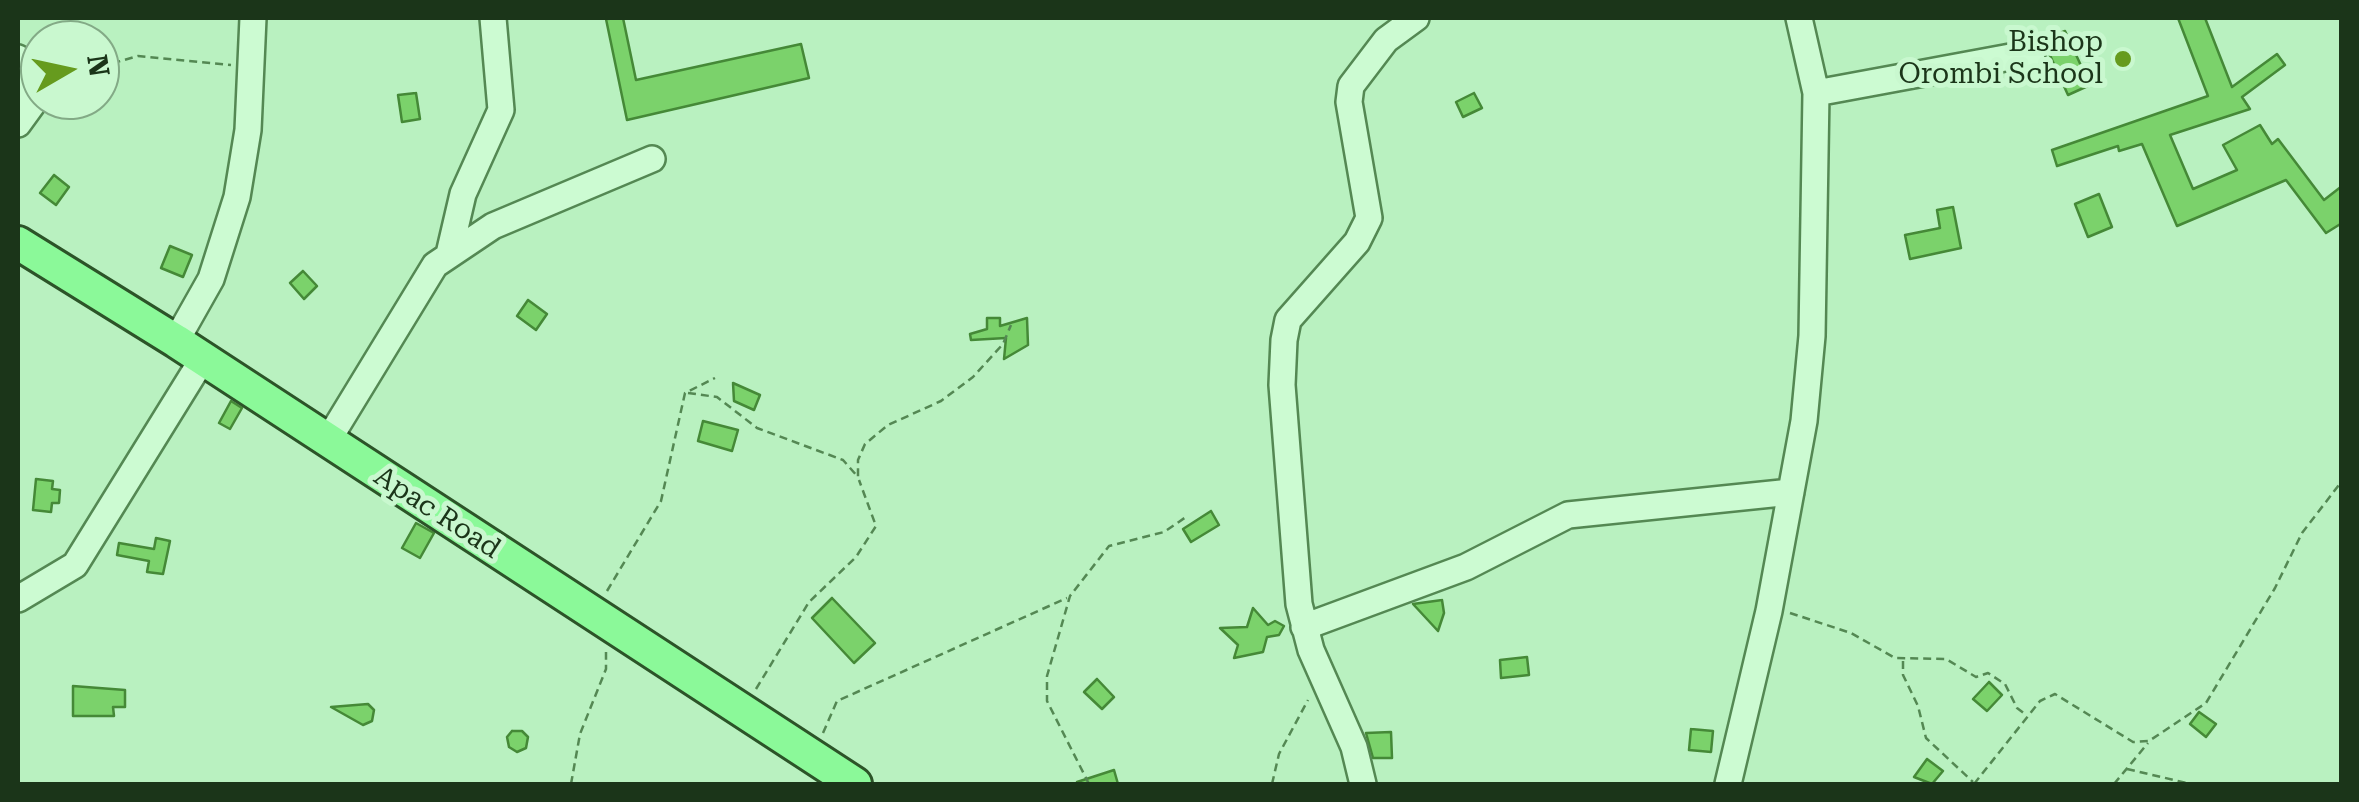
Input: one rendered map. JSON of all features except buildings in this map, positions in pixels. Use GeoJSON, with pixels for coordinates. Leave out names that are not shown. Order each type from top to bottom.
{"type":"FeatureCollection","features":[{"type":"Feature","properties":{"kind":"main road","name":"Apac Road"},"geometry":{"type":"LineString","coordinates":[[18,243],[855,784]]}},
{"type":"Feature","properties":{"kind":"street"},"geometry":{"type":"LineString","coordinates":[[18,599],[76,565],[189,351],[237,197],[248,130],[252,18]]}},
{"type":"Feature","properties":{"kind":"street"},"geometry":{"type":"LineString","coordinates":[[449,254],[463,194],[500,110],[493,18]]}},
{"type":"Feature","properties":{"kind":"street"},"geometry":{"type":"LineString","coordinates":[[1363,784],[1354,747],[1325,688],[1304,627],[1282,385],[1284,340],[1288,320],[1357,242],[1370,218],[1349,102],[1351,86],[1386,40],[1416,18]]}},
{"type":"Feature","properties":{"kind":"street"},"geometry":{"type":"LineString","coordinates":[[1728,784],[1791,492],[1812,336],[1816,93],[1799,18]]}},
{"type":"Feature","properties":{"kind":"street"},"geometry":{"type":"LineString","coordinates":[[1816,93],[2032,54]]}},
{"type":"Feature","properties":{"kind":"street"},"geometry":{"type":"LineString","coordinates":[[18,58],[34,102],[18,124]]}},
{"type":"Feature","properties":{"kind":"street"},"geometry":{"type":"LineString","coordinates":[[326,442],[435,265],[511,218],[652,159]]}},
{"type":"Feature","properties":{"kind":"street"},"geometry":{"type":"LineString","coordinates":[[1304,627],[1466,567],[1543,524],[1568,515],[1791,492]]}},
{"type":"Feature","properties":{"kind":"path"},"geometry":{"type":"LineString","coordinates":[[120,61],[138,56],[252,66]]}},
{"type":"Feature","properties":{"kind":"path"},"geometry":{"type":"LineString","coordinates":[[742,711],[808,602],[856,557],[876,526],[858,477],[858,460],[866,444],[888,425],[941,401],[972,377],[1003,344],[1011,326]]}},
{"type":"Feature","properties":{"kind":"path"},"geometry":{"type":"LineString","coordinates":[[684,392],[714,378]]}},
{"type":"Feature","properties":{"kind":"path"},"geometry":{"type":"LineString","coordinates":[[684,392],[716,397],[757,428],[843,460],[858,477]]}},
{"type":"Feature","properties":{"kind":"path"},"geometry":{"type":"LineString","coordinates":[[593,615],[661,502],[684,392]]}},
{"type":"Feature","properties":{"kind":"path"},"geometry":{"type":"LineString","coordinates":[[2114,784],[2149,742],[2206,704],[2266,604],[2302,533],[2342,481]]}},
{"type":"Feature","properties":{"kind":"path"},"geometry":{"type":"LineString","coordinates":[[1088,784],[1047,700],[1047,676],[1070,596],[1109,546],[1164,532],[1186,517]]}},
{"type":"Feature","properties":{"kind":"path"},"geometry":{"type":"LineString","coordinates":[[813,758],[838,702],[1070,596]]}},
{"type":"Feature","properties":{"kind":"path"},"geometry":{"type":"LineString","coordinates":[[1768,610],[1798,614],[1851,633],[1903,659],[1946,659],[1976,676],[1988,673],[2006,684],[2017,708],[2028,716]]}},
{"type":"Feature","properties":{"kind":"path"},"geometry":{"type":"LineString","coordinates":[[572,784],[580,734],[606,669],[606,651]]}},
{"type":"Feature","properties":{"kind":"path"},"geometry":{"type":"LineString","coordinates":[[1903,659],[1902,675],[1918,706],[1926,738],[1975,784],[2040,701],[2055,694],[2072,701],[2110,732],[2133,742],[2149,742]]}},
{"type":"Feature","properties":{"kind":"path"},"geometry":{"type":"LineString","coordinates":[[1272,784],[1279,754],[1302,704],[1325,688]]}},
{"type":"Feature","properties":{"kind":"path"},"geometry":{"type":"LineString","coordinates":[[2127,770],[2190,784]]}},
{"type":"Feature","properties":{"kind":"place","name":"Bishop Orombi School"},"geometry":{"type":"Point","coordinates":[2123,59]}}]}
